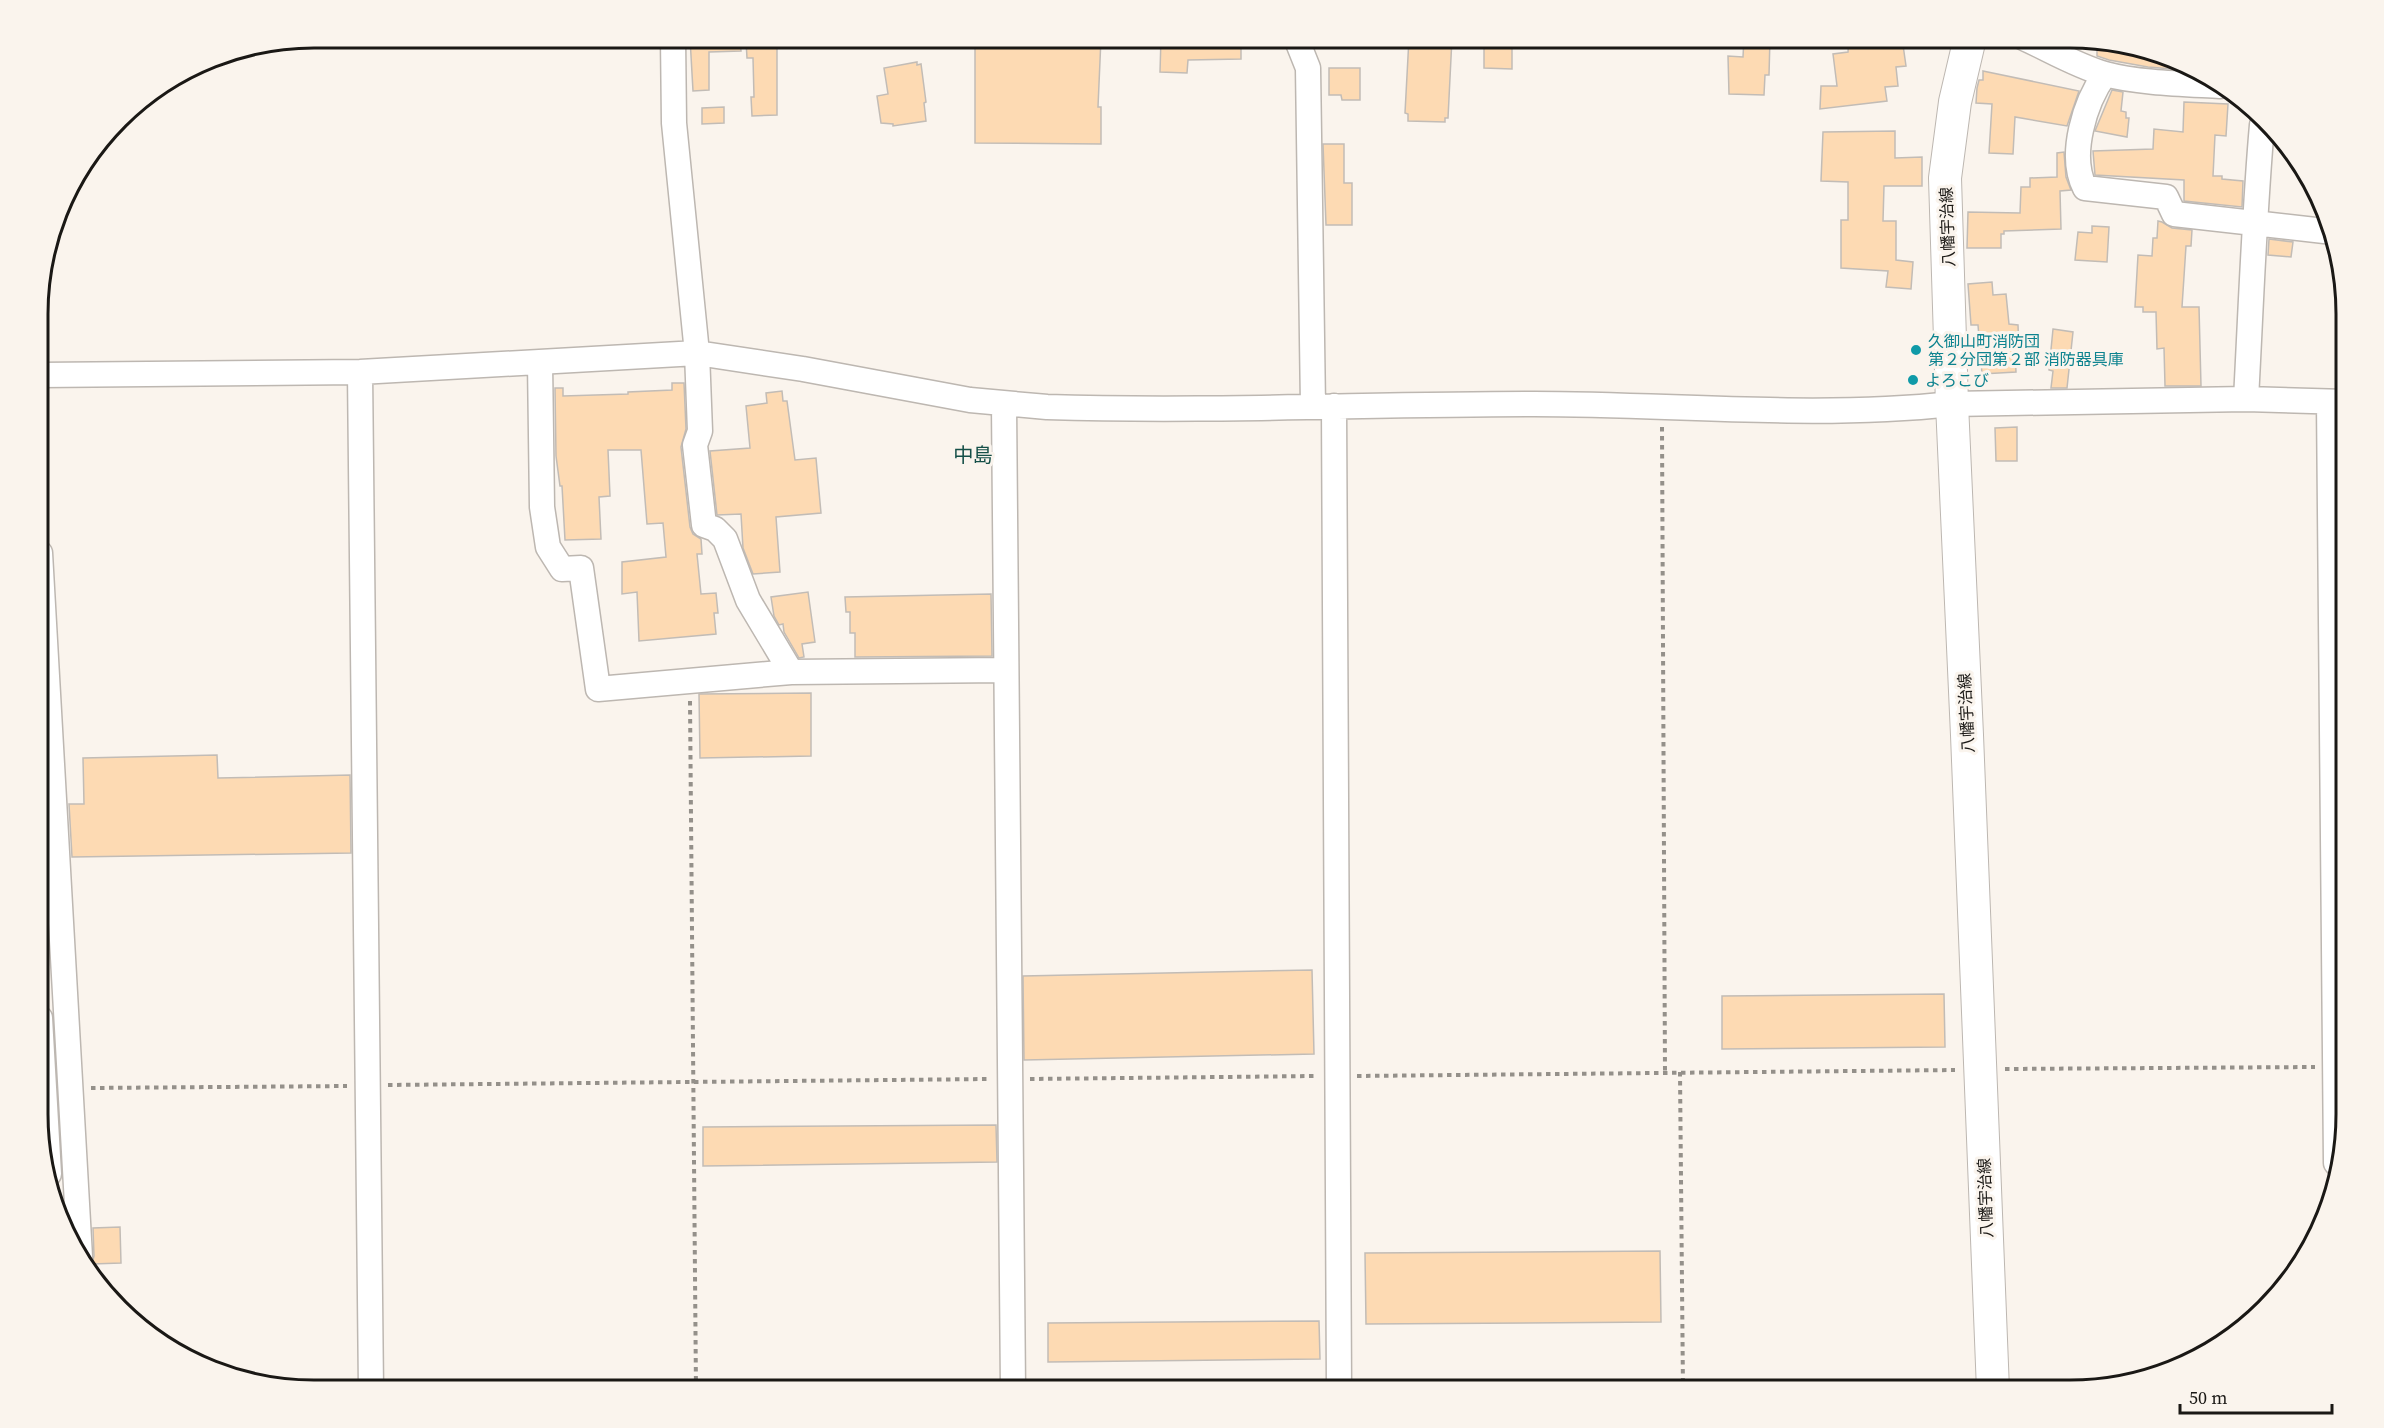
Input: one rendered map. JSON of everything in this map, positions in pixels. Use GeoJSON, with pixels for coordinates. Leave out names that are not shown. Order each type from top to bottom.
{"type":"FeatureCollection","features":[{"type":"Feature","properties":{"kind":"main road","name":"八幡宇治線"},"geometry":{"type":"LineString","coordinates":[[1968,48],[1955,102],[1945,178],[1952,404],[1993,1380]]}},
{"type":"Feature","properties":{"kind":"street"},"geometry":{"type":"LineString","coordinates":[[673,48],[674,123],[697,353],[700,431],[695,445],[704,525],[715,529],[725,539],[748,600],[791,672]]}},
{"type":"Feature","properties":{"kind":"street"},"geometry":{"type":"LineString","coordinates":[[1300,48],[1308,68],[1323,406],[1337,1076],[1339,1380]]}},
{"type":"Feature","properties":{"kind":"street"},"geometry":{"type":"LineString","coordinates":[[2045,48],[2105,74],[2204,85]]}},
{"type":"Feature","properties":{"kind":"street"},"geometry":{"type":"LineString","coordinates":[[2105,74],[2093,90],[2079,132],[2080,178],[2085,188],[2166,197],[2174,214],[2253,225],[2323,231]]}},
{"type":"Feature","properties":{"kind":"street"},"geometry":{"type":"LineString","coordinates":[[2246,399],[2253,286],[2253,225],[2262,130]]}},
{"type":"Feature","properties":{"kind":"street"},"geometry":{"type":"LineString","coordinates":[[48,375],[360,372],[697,353],[803,369],[1004,405],[1084,408],[1534,404],[1783,411],[1905,409],[1952,404],[2246,399],[2336,402]]}},
{"type":"Feature","properties":{"kind":"street"},"geometry":{"type":"LineString","coordinates":[[540,362],[542,507],[548,547],[562,569],[581,568],[598,689],[791,672],[1005,670]]}},
{"type":"Feature","properties":{"kind":"street"},"geometry":{"type":"LineString","coordinates":[[360,372],[371,1380]]}},
{"type":"Feature","properties":{"kind":"street"},"geometry":{"type":"LineString","coordinates":[[1004,405],[1014,1380]]}},
{"type":"Feature","properties":{"kind":"street"},"geometry":{"type":"LineString","coordinates":[[48,691],[79,1238]]}},
{"type":"Feature","properties":{"kind":"street"},"geometry":{"type":"LineString","coordinates":[[2336,1066],[2336,1114]]}},
{"type":"Feature","properties":{"kind":"path"},"geometry":{"type":"LineString","coordinates":[[1662,406],[1665,1072]]}},
{"type":"Feature","properties":{"kind":"path"},"geometry":{"type":"LineString","coordinates":[[690,681],[696,1380]]}},
{"type":"Feature","properties":{"kind":"path"},"geometry":{"type":"LineString","coordinates":[[71,1088],[2336,1066]]}},
{"type":"Feature","properties":{"kind":"path"},"geometry":{"type":"LineString","coordinates":[[1680,1072],[1683,1380]]}},
{"type":"Feature","properties":{"kind":"building"},"geometry":{"type":"Polygon","coordinates":[[[691,48],[741,48],[741,51],[709,52],[709,90],[693,91],[691,48]]]}},
{"type":"Feature","properties":{"kind":"building"},"geometry":{"type":"Polygon","coordinates":[[[746,48],[777,48],[777,115],[752,116],[753,58],[747,58],[746,48]]]}},
{"type":"Feature","properties":{"kind":"building"},"geometry":{"type":"Polygon","coordinates":[[[975,48],[1101,48],[1098,107],[1101,107],[1101,144],[975,143],[975,48]]]}},
{"type":"Feature","properties":{"kind":"building"},"geometry":{"type":"Polygon","coordinates":[[[1161,48],[1241,48],[1241,59],[1188,60],[1187,73],[1160,72],[1161,48]]]}},
{"type":"Feature","properties":{"kind":"building"},"geometry":{"type":"Polygon","coordinates":[[[1408,48],[1452,48],[1448,118],[1445,118],[1445,122],[1408,121],[1408,114],[1405,113],[1408,48]]]}},
{"type":"Feature","properties":{"kind":"building"},"geometry":{"type":"Polygon","coordinates":[[[1484,48],[1512,48],[1512,69],[1484,68],[1484,48]]]}},
{"type":"Feature","properties":{"kind":"building"},"geometry":{"type":"Polygon","coordinates":[[[1743,48],[1770,48],[1769,75],[1765,75],[1764,95],[1729,94],[1728,56],[1743,57],[1743,48]]]}},
{"type":"Feature","properties":{"kind":"building"},"geometry":{"type":"Polygon","coordinates":[[[1848,48],[1903,48],[1906,66],[1896,67],[1898,86],[1885,87],[1887,101],[1820,109],[1821,86],[1837,86],[1833,54],[1848,52],[1848,48]]]}},
{"type":"Feature","properties":{"kind":"building"},"geometry":{"type":"Polygon","coordinates":[[[2097,50],[2122,53],[2174,69],[2148,67],[2097,56],[2097,50]]]}},
{"type":"Feature","properties":{"kind":"building"},"geometry":{"type":"Polygon","coordinates":[[[917,62],[917,65],[921,64],[926,121],[893,126],[893,124],[881,123],[877,96],[888,94],[884,68],[917,62]]]}},
{"type":"Feature","properties":{"kind":"building"},"geometry":{"type":"Polygon","coordinates":[[[1329,68],[1360,68],[1360,100],[1342,100],[1341,95],[1329,95],[1329,68]]]}},
{"type":"Feature","properties":{"kind":"building"},"geometry":{"type":"Polygon","coordinates":[[[1983,71],[2079,91],[2067,126],[2015,117],[2013,154],[1989,153],[1992,104],[1976,103],[1977,88],[1979,80],[1983,80],[1983,71]]]}},
{"type":"Feature","properties":{"kind":"building"},"geometry":{"type":"Polygon","coordinates":[[[2112,90],[2123,92],[2121,111],[2126,112],[2126,118],[2129,118],[2127,137],[2095,131],[2112,90]]]}},
{"type":"Feature","properties":{"kind":"building"},"geometry":{"type":"Polygon","coordinates":[[[2184,102],[2228,104],[2226,136],[2215,135],[2213,176],[2243,181],[2242,207],[2184,201],[2184,180],[2095,175],[2093,151],[2153,149],[2154,129],[2183,132],[2184,102]]]}},
{"type":"Feature","properties":{"kind":"building"},"geometry":{"type":"Polygon","coordinates":[[[724,107],[724,123],[702,124],[702,108],[724,107]]]}},
{"type":"Feature","properties":{"kind":"building"},"geometry":{"type":"Polygon","coordinates":[[[1895,131],[1895,158],[1922,157],[1922,186],[1884,186],[1883,221],[1896,221],[1896,260],[1913,262],[1911,289],[1886,287],[1888,271],[1841,268],[1841,220],[1848,220],[1848,182],[1821,181],[1823,132],[1895,131]]]}},
{"type":"Feature","properties":{"kind":"building"},"geometry":{"type":"Polygon","coordinates":[[[1323,144],[1344,144],[1344,183],[1352,183],[1352,225],[1326,225],[1323,144]]]}},
{"type":"Feature","properties":{"kind":"building"},"geometry":{"type":"Polygon","coordinates":[[[2064,152],[2066,177],[2071,190],[2060,191],[2061,229],[2004,231],[2004,234],[2001,234],[2001,248],[1967,248],[1968,212],[2020,213],[2021,187],[2030,187],[2030,178],[2057,177],[2057,153],[2064,152]]]}},
{"type":"Feature","properties":{"kind":"building"},"geometry":{"type":"Polygon","coordinates":[[[2158,221],[2172,228],[2192,230],[2191,246],[2186,246],[2182,307],[2199,307],[2201,386],[2165,386],[2164,348],[2157,349],[2156,312],[2143,312],[2143,307],[2135,307],[2138,255],[2152,256],[2153,238],[2157,238],[2158,221]]]}},
{"type":"Feature","properties":{"kind":"building"},"geometry":{"type":"Polygon","coordinates":[[[2092,226],[2109,227],[2107,262],[2075,260],[2078,232],[2092,233],[2092,226]]]}},
{"type":"Feature","properties":{"kind":"building"},"geometry":{"type":"Polygon","coordinates":[[[2269,239],[2293,242],[2291,257],[2268,255],[2269,239]]]}},
{"type":"Feature","properties":{"kind":"building"},"geometry":{"type":"Polygon","coordinates":[[[1992,282],[1993,295],[2006,294],[2009,324],[2018,325],[2019,352],[2015,352],[2016,372],[1982,374],[1978,325],[1971,325],[1968,284],[1992,282]]]}},
{"type":"Feature","properties":{"kind":"building"},"geometry":{"type":"Polygon","coordinates":[[[2053,329],[2073,332],[2067,388],[2051,388],[2053,371],[2049,370],[2053,329]]]}},
{"type":"Feature","properties":{"kind":"building"},"geometry":{"type":"Polygon","coordinates":[[[672,383],[684,383],[686,429],[681,447],[690,527],[693,534],[701,539],[702,554],[697,554],[701,594],[716,593],[718,613],[714,613],[716,634],[639,641],[637,592],[622,594],[622,562],[666,557],[663,523],[647,524],[641,450],[608,450],[610,496],[599,497],[601,539],[565,540],[562,486],[560,486],[556,456],[555,388],[563,388],[563,396],[628,394],[628,392],[672,390],[672,383]]]}},
{"type":"Feature","properties":{"kind":"building"},"geometry":{"type":"Polygon","coordinates":[[[782,391],[783,401],[787,401],[795,460],[816,458],[821,513],[776,517],[780,572],[753,574],[743,548],[741,514],[717,515],[710,451],[750,448],[746,406],[767,403],[766,393],[782,391]]]}},
{"type":"Feature","properties":{"kind":"building"},"geometry":{"type":"Polygon","coordinates":[[[2017,427],[2017,461],[1996,461],[1995,428],[2017,427]]]}},
{"type":"Feature","properties":{"kind":"building"},"geometry":{"type":"Polygon","coordinates":[[[808,592],[815,642],[802,644],[804,657],[799,658],[784,632],[783,624],[779,625],[774,616],[771,597],[808,592]]]}},
{"type":"Feature","properties":{"kind":"building"},"geometry":{"type":"Polygon","coordinates":[[[991,594],[992,656],[855,657],[855,633],[850,633],[850,612],[846,612],[845,597],[991,594]]]}},
{"type":"Feature","properties":{"kind":"building"},"geometry":{"type":"Polygon","coordinates":[[[811,693],[811,756],[700,758],[699,694],[811,693]]]}},
{"type":"Feature","properties":{"kind":"building"},"geometry":{"type":"Polygon","coordinates":[[[217,755],[218,778],[350,775],[351,853],[72,857],[69,804],[84,804],[83,758],[217,755]]]}},
{"type":"Feature","properties":{"kind":"building"},"geometry":{"type":"Polygon","coordinates":[[[1312,970],[1314,1054],[1024,1060],[1023,976],[1312,970]]]}},
{"type":"Feature","properties":{"kind":"building"},"geometry":{"type":"Polygon","coordinates":[[[1944,994],[1945,1047],[1722,1049],[1722,996],[1944,994]]]}},
{"type":"Feature","properties":{"kind":"building"},"geometry":{"type":"Polygon","coordinates":[[[996,1125],[997,1162],[703,1166],[703,1127],[996,1125]]]}},
{"type":"Feature","properties":{"kind":"building"},"geometry":{"type":"Polygon","coordinates":[[[120,1227],[121,1263],[94,1264],[93,1228],[120,1227]]]}},
{"type":"Feature","properties":{"kind":"building"},"geometry":{"type":"Polygon","coordinates":[[[1660,1251],[1661,1322],[1366,1324],[1365,1253],[1660,1251]]]}},
{"type":"Feature","properties":{"kind":"building"},"geometry":{"type":"Polygon","coordinates":[[[1319,1321],[1320,1359],[1048,1362],[1048,1323],[1319,1321]]]}},
{"type":"Feature","properties":{"kind":"place","name":"久御山町消防団 第２分団第２部 消防器具庫"},"geometry":{"type":"Point","coordinates":[1916,350]}},
{"type":"Feature","properties":{"kind":"place","name":"よろこび"},"geometry":{"type":"Point","coordinates":[1913,380]}},
{"type":"Feature","properties":{"kind":"district","name":"中島"},"geometry":{"type":"Point","coordinates":[973,455]}}]}
